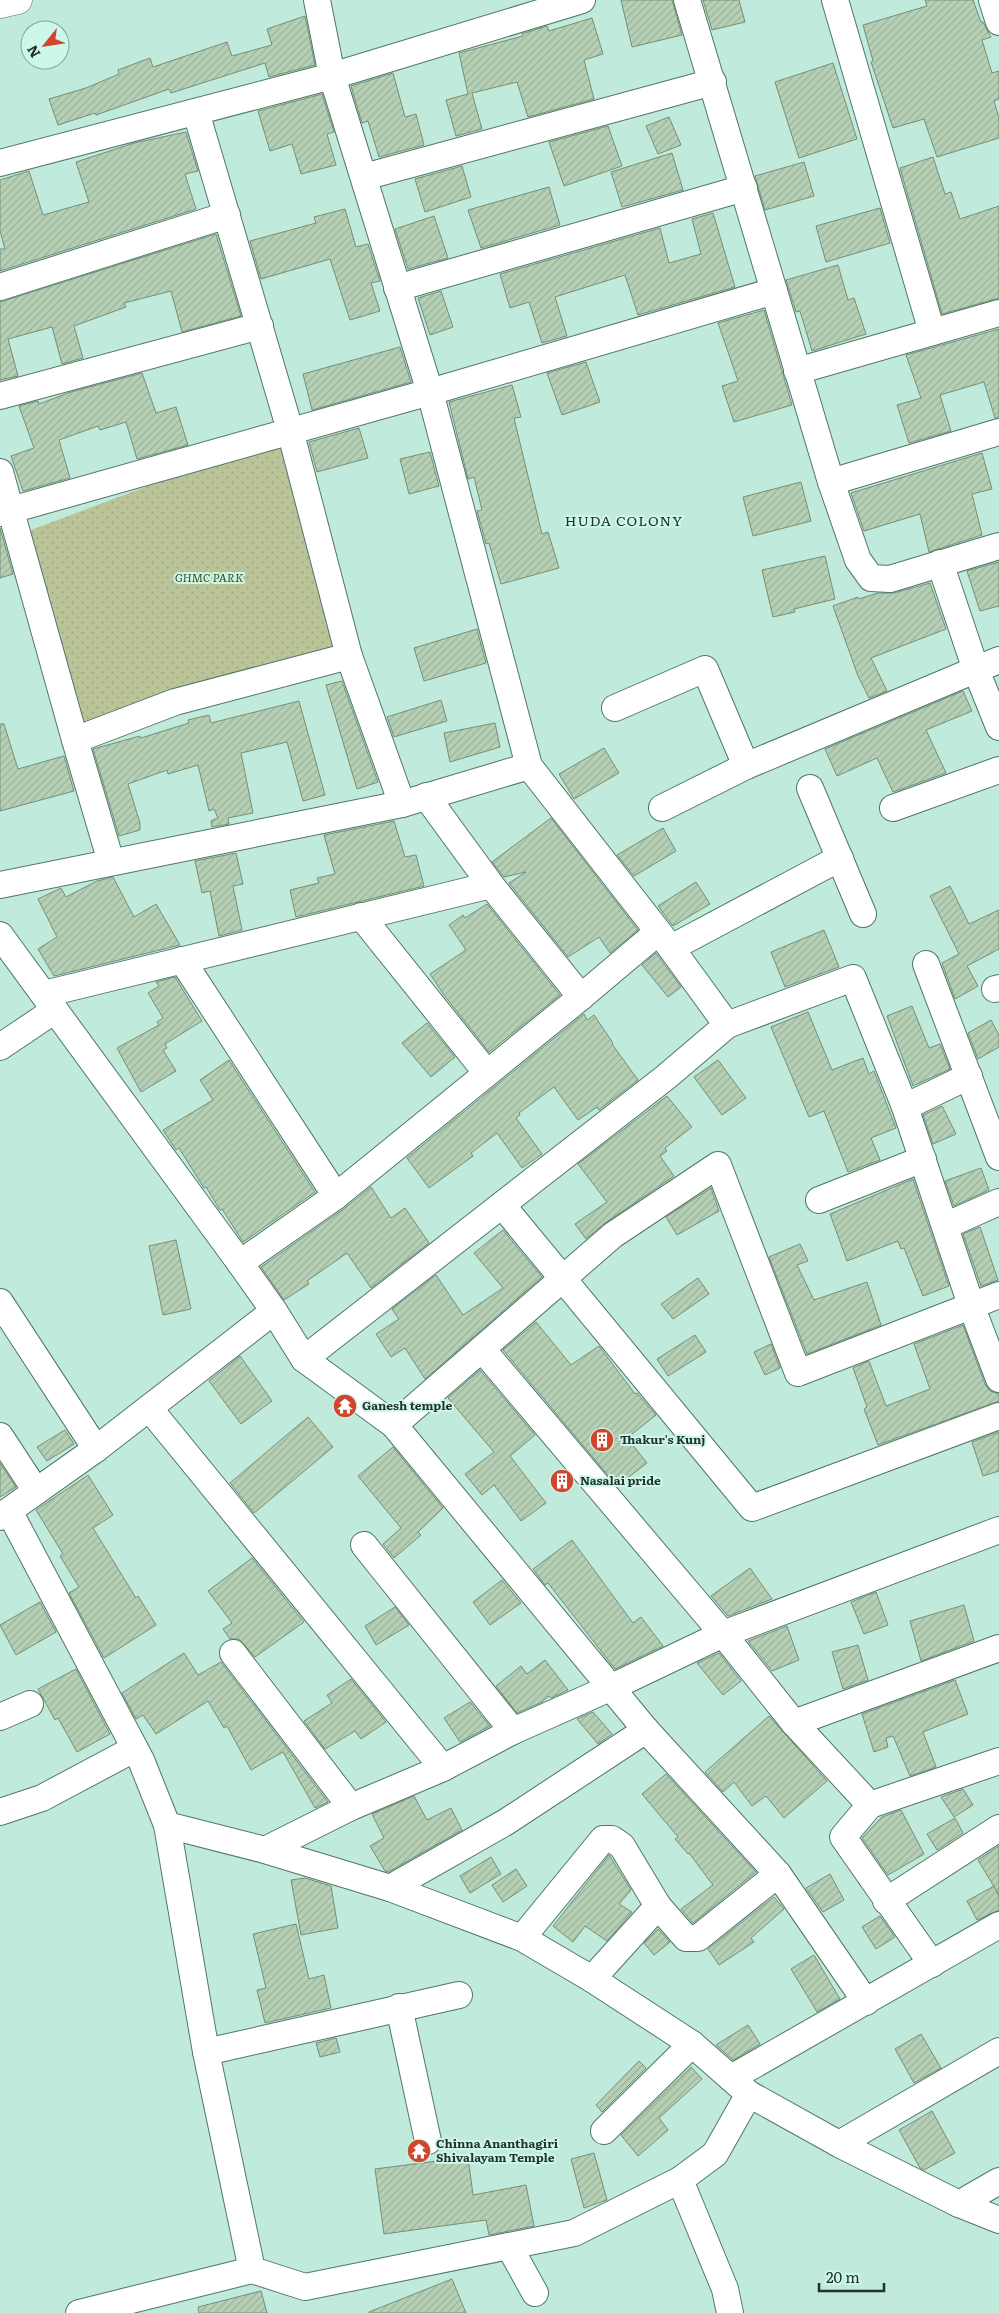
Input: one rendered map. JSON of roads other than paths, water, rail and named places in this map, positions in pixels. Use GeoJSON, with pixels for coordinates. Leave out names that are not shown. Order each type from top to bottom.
{"type":"FeatureCollection","features":[{"type":"Feature","properties":{"kind":"street"},"geometry":{"type":"LineString","coordinates":[[0,4],[18,0]]}},
{"type":"Feature","properties":{"kind":"street"},"geometry":{"type":"LineString","coordinates":[[317,0],[332,76],[396,288],[430,392],[529,766],[665,940],[727,1025]]}},
{"type":"Feature","properties":{"kind":"street"},"geometry":{"type":"LineString","coordinates":[[0,163],[332,76],[582,0]]}},
{"type":"Feature","properties":{"kind":"street"},"geometry":{"type":"LineString","coordinates":[[687,0],[713,82],[797,371],[831,482],[858,560],[871,578],[890,580],[999,546]]}},
{"type":"Feature","properties":{"kind":"street"},"geometry":{"type":"LineString","coordinates":[[836,0],[932,332]]}},
{"type":"Feature","properties":{"kind":"street"},"geometry":{"type":"LineString","coordinates":[[992,0],[999,22]]}},
{"type":"Feature","properties":{"kind":"street"},"geometry":{"type":"LineString","coordinates":[[364,178],[713,82]]}},
{"type":"Feature","properties":{"kind":"street"},"geometry":{"type":"LineString","coordinates":[[196,112],[290,430],[349,656],[414,800],[492,885],[581,997]]}},
{"type":"Feature","properties":{"kind":"street"},"geometry":{"type":"LineString","coordinates":[[396,288],[744,188]]}},
{"type":"Feature","properties":{"kind":"street"},"geometry":{"type":"LineString","coordinates":[[0,287],[227,215]]}},
{"type":"Feature","properties":{"kind":"street"},"geometry":{"type":"LineString","coordinates":[[5,512],[430,392],[774,291]]}},
{"type":"Feature","properties":{"kind":"street"},"geometry":{"type":"LineString","coordinates":[[797,371],[999,313]]}},
{"type":"Feature","properties":{"kind":"street"},"geometry":{"type":"LineString","coordinates":[[0,396],[260,326]]}},
{"type":"Feature","properties":{"kind":"street"},"geometry":{"type":"LineString","coordinates":[[831,482],[999,432]]}},
{"type":"Feature","properties":{"kind":"street"},"geometry":{"type":"LineString","coordinates":[[0,472],[5,512],[111,862]]}},
{"type":"Feature","properties":{"kind":"street"},"geometry":{"type":"LineString","coordinates":[[940,563],[988,665],[999,727]]}},
{"type":"Feature","properties":{"kind":"street"},"geometry":{"type":"LineString","coordinates":[[75,740],[174,702],[349,656]]}},
{"type":"Feature","properties":{"kind":"street"},"geometry":{"type":"LineString","coordinates":[[662,808],[746,766],[988,665]]}},
{"type":"Feature","properties":{"kind":"street"},"geometry":{"type":"LineString","coordinates":[[615,708],[705,669],[746,766]]}},
{"type":"Feature","properties":{"kind":"street"},"geometry":{"type":"LineString","coordinates":[[0,885],[414,800],[529,766]]}},
{"type":"Feature","properties":{"kind":"street"},"geometry":{"type":"LineString","coordinates":[[893,808],[999,770]]}},
{"type":"Feature","properties":{"kind":"street"},"geometry":{"type":"LineString","coordinates":[[810,788],[863,914]]}},
{"type":"Feature","properties":{"kind":"street"},"geometry":{"type":"LineString","coordinates":[[240,1263],[336,1196],[486,1072],[581,997],[665,940],[840,858]]}},
{"type":"Feature","properties":{"kind":"street"},"geometry":{"type":"LineString","coordinates":[[0,1047],[49,1002],[182,960],[492,885]]}},
{"type":"Feature","properties":{"kind":"street"},"geometry":{"type":"LineString","coordinates":[[361,916],[486,1072]]}},
{"type":"Feature","properties":{"kind":"street"},"geometry":{"type":"LineString","coordinates":[[0,935],[240,1263],[274,1311],[304,1360],[394,1425],[646,1730],[778,1874],[866,2002]]}},
{"type":"Feature","properties":{"kind":"street"},"geometry":{"type":"LineString","coordinates":[[182,960],[336,1196]]}},
{"type":"Feature","properties":{"kind":"street"},"geometry":{"type":"LineString","coordinates":[[926,964],[999,1157]]}},
{"type":"Feature","properties":{"kind":"street"},"geometry":{"type":"LineString","coordinates":[[304,1360],[666,1077],[727,1025],[853,978],[905,1106],[971,1305],[999,1379]]}},
{"type":"Feature","properties":{"kind":"street"},"geometry":{"type":"LineString","coordinates":[[905,1106],[969,1076]]}},
{"type":"Feature","properties":{"kind":"street"},"geometry":{"type":"LineString","coordinates":[[819,1200],[922,1159]]}},
{"type":"Feature","properties":{"kind":"street"},"geometry":{"type":"LineString","coordinates":[[394,1425],[613,1235],[718,1164],[798,1373],[999,1295]]}},
{"type":"Feature","properties":{"kind":"street"},"geometry":{"type":"LineString","coordinates":[[945,1226],[999,1202]]}},
{"type":"Feature","properties":{"kind":"street"},"geometry":{"type":"LineString","coordinates":[[502,1205],[752,1508],[999,1416]]}},
{"type":"Feature","properties":{"kind":"street"},"geometry":{"type":"LineString","coordinates":[[0,1302],[96,1449]]}},
{"type":"Feature","properties":{"kind":"street"},"geometry":{"type":"LineString","coordinates":[[252,2270],[206,2052],[167,1825],[141,1760],[5,1514],[96,1449],[274,1311]]}},
{"type":"Feature","properties":{"kind":"street"},"geometry":{"type":"LineString","coordinates":[[482,1349],[723,1634],[794,1723],[870,1806]]}},
{"type":"Feature","properties":{"kind":"street"},"geometry":{"type":"LineString","coordinates":[[149,1408],[443,1768]]}},
{"type":"Feature","properties":{"kind":"street"},"geometry":{"type":"LineString","coordinates":[[0,1436],[36,1491]]}},
{"type":"Feature","properties":{"kind":"street"},"geometry":{"type":"LineString","coordinates":[[265,1850],[351,1807],[443,1768],[513,1731],[612,1687],[723,1634],[999,1530]]}},
{"type":"Feature","properties":{"kind":"street"},"geometry":{"type":"LineString","coordinates":[[364,1545],[513,1731]]}},
{"type":"Feature","properties":{"kind":"street"},"geometry":{"type":"LineString","coordinates":[[794,1723],[999,1648]]}},
{"type":"Feature","properties":{"kind":"street"},"geometry":{"type":"LineString","coordinates":[[234,1653],[351,1807]]}},
{"type":"Feature","properties":{"kind":"street"},"geometry":{"type":"LineString","coordinates":[[0,1717],[30,1704]]}},
{"type":"Feature","properties":{"kind":"street"},"geometry":{"type":"LineString","coordinates":[[390,1888],[506,1822],[646,1730]]}},
{"type":"Feature","properties":{"kind":"street"},"geometry":{"type":"LineString","coordinates":[[0,1812],[42,1798],[134,1749]]}},
{"type":"Feature","properties":{"kind":"street"},"geometry":{"type":"LineString","coordinates":[[932,1964],[886,1902],[843,1837],[870,1806],[999,1761]]}},
{"type":"Feature","properties":{"kind":"street"},"geometry":{"type":"LineString","coordinates":[[167,1825],[265,1850],[390,1888],[522,1938],[592,1979],[692,2044],[740,2086],[839,2144],[959,2204],[999,2220]]}},
{"type":"Feature","properties":{"kind":"street"},"geometry":{"type":"LineString","coordinates":[[886,1902],[999,1828]]}},
{"type":"Feature","properties":{"kind":"street"},"geometry":{"type":"LineString","coordinates":[[522,1938],[603,1839],[612,1839],[622,1846],[658,1906],[686,1938],[698,1938],[778,1874]]}},
{"type":"Feature","properties":{"kind":"street"},"geometry":{"type":"LineString","coordinates":[[592,1979],[658,1906]]}},
{"type":"Feature","properties":{"kind":"street"},"geometry":{"type":"LineString","coordinates":[[79,2313],[252,2270],[305,2287],[574,2233],[680,2180],[715,2154],[740,2086],[866,2002],[999,1924]]}},
{"type":"Feature","properties":{"kind":"street"},"geometry":{"type":"LineString","coordinates":[[206,2052],[459,1995]]}},
{"type":"Feature","properties":{"kind":"street"},"geometry":{"type":"LineString","coordinates":[[399,2007],[428,2141]]}},
{"type":"Feature","properties":{"kind":"street"},"geometry":{"type":"LineString","coordinates":[[604,2131],[692,2044]]}},
{"type":"Feature","properties":{"kind":"street"},"geometry":{"type":"LineString","coordinates":[[839,2144],[999,2051]]}},
{"type":"Feature","properties":{"kind":"street"},"geometry":{"type":"LineString","coordinates":[[680,2180],[725,2288],[730,2313]]}},
{"type":"Feature","properties":{"kind":"street"},"geometry":{"type":"LineString","coordinates":[[959,2204],[999,2181]]}},
{"type":"Feature","properties":{"kind":"street"},"geometry":{"type":"LineString","coordinates":[[509,2246],[535,2293]]}},
{"type":"Feature","properties":{"kind":"place","name":"Ganesh temple"},"geometry":{"type":"Point","coordinates":[345,1406]}},
{"type":"Feature","properties":{"kind":"place","name":"Thakur's Kunj"},"geometry":{"type":"Point","coordinates":[602,1440]}},
{"type":"Feature","properties":{"kind":"place","name":"Nasalai pride"},"geometry":{"type":"Point","coordinates":[562,1481]}},
{"type":"Feature","properties":{"kind":"place","name":"Chinna Ananthagiri Shivalayam Temple"},"geometry":{"type":"Point","coordinates":[419,2151]}},
{"type":"Feature","properties":{"kind":"district","name":"HUDA COLONY"},"geometry":{"type":"Point","coordinates":[624,521]}},
{"type":"Feature","properties":{"kind":"park label","name":"GHMC PARK"},"geometry":{"type":"Point","coordinates":[209,578]}}]}
